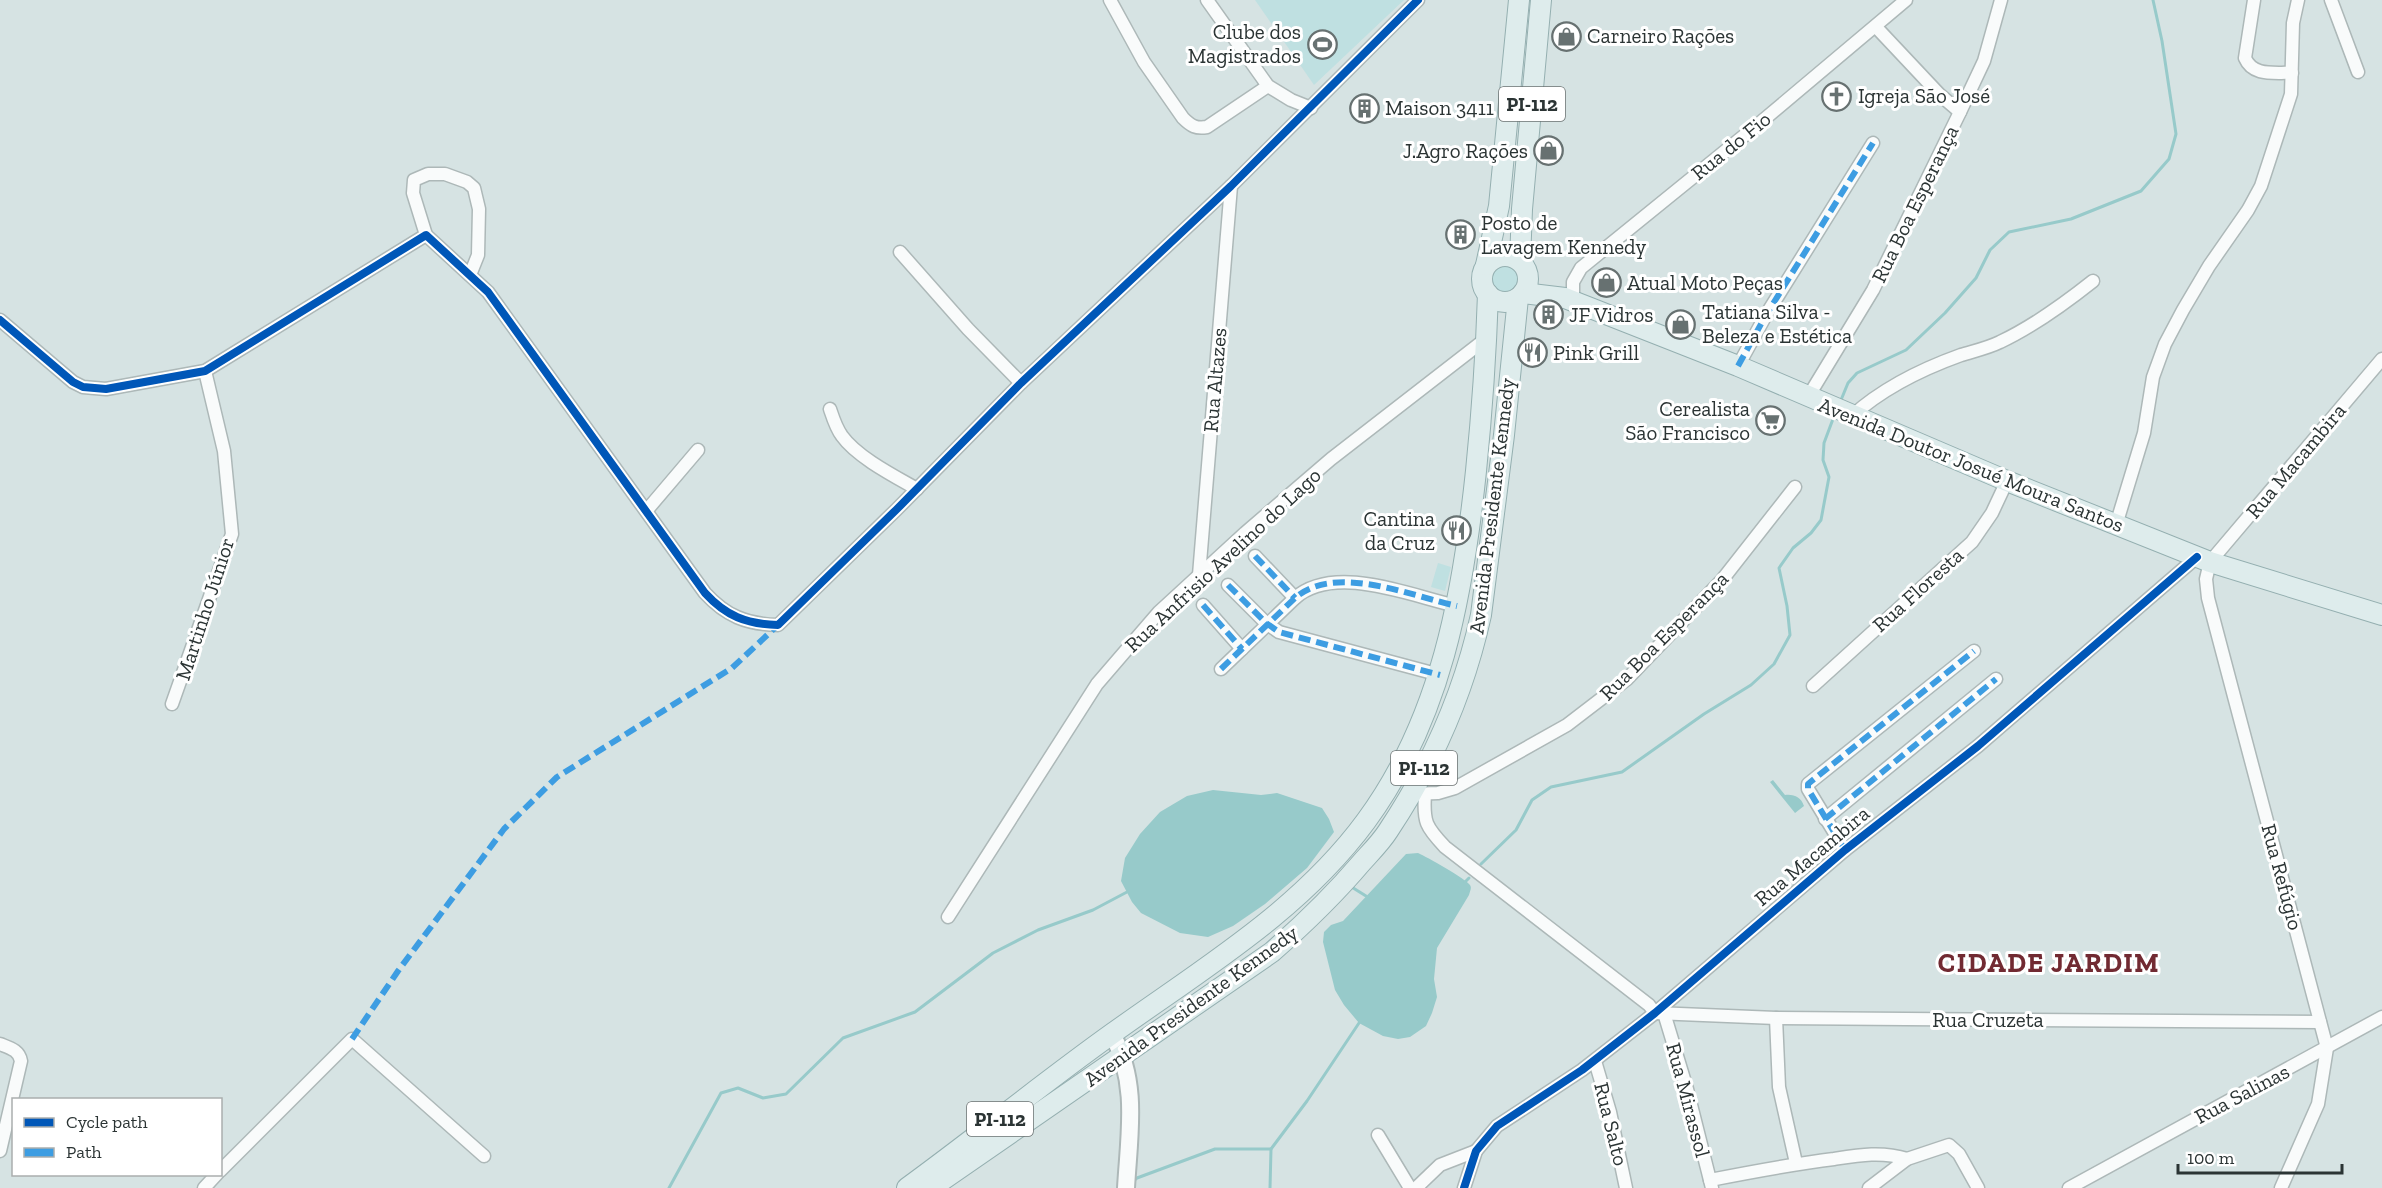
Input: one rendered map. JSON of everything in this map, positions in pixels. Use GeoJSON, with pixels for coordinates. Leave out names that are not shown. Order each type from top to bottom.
{"type":"FeatureCollection","features":[{"type":"Feature","properties":{"kind":"main road","name":"Avenida Presidente Kennedy"},"geometry":{"type":"LineString","coordinates":[[907,1188],[1112,1034],[1251,936],[1323,872],[1347,846],[1386,791],[1424,717],[1440,675],[1457,606],[1472,509],[1487,338],[1488,294],[1482,280],[1499,206],[1519,0]]}},
{"type":"Feature","properties":{"kind":"main road","name":"Avenida Presidente Kennedy"},"geometry":{"type":"LineString","coordinates":[[931,1188],[1272,952],[1307,922],[1337,891],[1418,794],[1461,686],[1481,615],[1520,296],[1528,280],[1523,264],[1521,218],[1541,0]]}},
{"type":"Feature","properties":{"kind":"main road"},"geometry":{"type":"LineString","coordinates":[[1486,265],[1504,255],[1523,264],[1569,299]]}},
{"type":"Feature","properties":{"kind":"main road"},"geometry":{"type":"LineString","coordinates":[[1488,294],[1502,302],[1520,296],[1569,299]]}},
{"type":"Feature","properties":{"kind":"main road","name":"Avenida Doutor Josué Moura Santos"},"geometry":{"type":"LineString","coordinates":[[1569,299],[1738,366],[2007,481],[2204,560],[2382,615]]}},
{"type":"Feature","properties":{"kind":"street"},"geometry":{"type":"LineString","coordinates":[[1110,0],[1144,62],[1182,118],[1195,127],[1207,127],[1268,86]]}},
{"type":"Feature","properties":{"kind":"street"},"geometry":{"type":"LineString","coordinates":[[1207,0],[1268,86],[1291,100],[1311,108]]}},
{"type":"Feature","properties":{"kind":"street"},"geometry":{"type":"LineString","coordinates":[[470,275],[478,255],[479,209],[474,188],[467,182],[445,174],[428,174],[414,180],[413,193],[426,235],[488,292],[511,321],[705,593],[718,608],[738,618],[755,623],[778,625],[1021,383],[1231,186],[1418,0]]}},
{"type":"Feature","properties":{"kind":"street","name":"Rua do Fio"},"geometry":{"type":"LineString","coordinates":[[1569,299],[1573,282],[1581,268],[1906,0]]}},
{"type":"Feature","properties":{"kind":"street","name":"Rua Boa Esperança"},"geometry":{"type":"LineString","coordinates":[[1808,397],[1873,290],[1960,112],[1984,61],[2001,0]]}},
{"type":"Feature","properties":{"kind":"street"},"geometry":{"type":"LineString","coordinates":[[2254,0],[2245,58],[2248,64],[2257,72],[2292,73]]}},
{"type":"Feature","properties":{"kind":"street"},"geometry":{"type":"LineString","coordinates":[[2116,525],[2144,433],[2150,393],[2158,362],[2183,310],[2261,186],[2291,94],[2293,23],[2298,0]]}},
{"type":"Feature","properties":{"kind":"street"},"geometry":{"type":"LineString","coordinates":[[2331,0],[2358,72]]}},
{"type":"Feature","properties":{"kind":"street"},"geometry":{"type":"LineString","coordinates":[[1876,27],[1939,94],[1960,112]]}},
{"type":"Feature","properties":{"kind":"street"},"geometry":{"type":"LineString","coordinates":[[1738,366],[1766,315],[1873,143]]}},
{"type":"Feature","properties":{"kind":"street","name":"Rua Altazes"},"geometry":{"type":"LineString","coordinates":[[1199,575],[1231,186]]}},
{"type":"Feature","properties":{"kind":"street"},"geometry":{"type":"LineString","coordinates":[[0,320],[73,382],[83,387],[106,389],[205,371],[426,235]]}},
{"type":"Feature","properties":{"kind":"street"},"geometry":{"type":"LineString","coordinates":[[900,252],[961,321],[1021,383]]}},
{"type":"Feature","properties":{"kind":"street"},"geometry":{"type":"LineString","coordinates":[[1852,416],[1870,400],[1892,386],[1958,356],[1999,343],[2055,311],[2093,281]]}},
{"type":"Feature","properties":{"kind":"street","name":"Rua Anfrisio Avelino do Lago"},"geometry":{"type":"LineString","coordinates":[[948,917],[1097,684],[1159,612],[1330,459],[1487,338]]}},
{"type":"Feature","properties":{"kind":"street","name":"Rua Macambira"},"geometry":{"type":"LineString","coordinates":[[1464,1188],[1476,1151],[1489,1133],[1503,1121],[1546,1095],[1660,1013],[1845,850],[1978,746],[2204,560],[2382,359]]}},
{"type":"Feature","properties":{"kind":"street","name":"Martinho Júnior"},"geometry":{"type":"LineString","coordinates":[[172,704],[232,534],[224,451],[205,371]]}},
{"type":"Feature","properties":{"kind":"street"},"geometry":{"type":"LineString","coordinates":[[830,409],[843,437],[856,449],[917,489]]}},
{"type":"Feature","properties":{"kind":"street"},"geometry":{"type":"LineString","coordinates":[[647,510],[698,450]]}},
{"type":"Feature","properties":{"kind":"street","name":"Rua Floresta"},"geometry":{"type":"LineString","coordinates":[[1813,686],[1972,542],[1992,513],[2007,481]]}},
{"type":"Feature","properties":{"kind":"street","name":"Rua Boa Esperança"},"geometry":{"type":"LineString","coordinates":[[1418,794],[1455,788],[1567,725],[1604,699],[1627,679],[1722,580],[1795,487]]}},
{"type":"Feature","properties":{"kind":"street"},"geometry":{"type":"LineString","coordinates":[[1256,556],[1294,598]]}},
{"type":"Feature","properties":{"kind":"street","name":"Rua Refúgio"},"geometry":{"type":"LineString","coordinates":[[2204,560],[2208,598],[2327,1048],[2318,1104],[2281,1188]]}},
{"type":"Feature","properties":{"kind":"street"},"geometry":{"type":"LineString","coordinates":[[1221,669],[1266,623],[1303,590],[1315,586],[1366,583],[1457,606]]}},
{"type":"Feature","properties":{"kind":"street"},"geometry":{"type":"LineString","coordinates":[[1228,585],[1266,623],[1286,635],[1440,675]]}},
{"type":"Feature","properties":{"kind":"street"},"geometry":{"type":"LineString","coordinates":[[1203,605],[1242,649]]}},
{"type":"Feature","properties":{"kind":"street"},"geometry":{"type":"LineString","coordinates":[[1845,850],[1808,789],[1810,782],[1974,651]]}},
{"type":"Feature","properties":{"kind":"street"},"geometry":{"type":"LineString","coordinates":[[1825,819],[1996,679]]}},
{"type":"Feature","properties":{"kind":"street"},"geometry":{"type":"LineString","coordinates":[[1418,794],[1430,832],[1445,847],[1660,1013]]}},
{"type":"Feature","properties":{"kind":"street","name":"Rua Cruzeta"},"geometry":{"type":"LineString","coordinates":[[1660,1013],[1776,1018],[2320,1022]]}},
{"type":"Feature","properties":{"kind":"street","name":"Rua Mirassol"},"geometry":{"type":"LineString","coordinates":[[1660,1013],[1711,1184]]}},
{"type":"Feature","properties":{"kind":"street","name":"Rua Salinas"},"geometry":{"type":"LineString","coordinates":[[2069,1188],[2382,1017]]}},
{"type":"Feature","properties":{"kind":"street"},"geometry":{"type":"LineString","coordinates":[[1776,1018],[1779,1087],[1796,1163]]}},
{"type":"Feature","properties":{"kind":"street"},"geometry":{"type":"LineString","coordinates":[[1112,1034],[1123,1056],[1130,1080],[1126,1188]]}},
{"type":"Feature","properties":{"kind":"street"},"geometry":{"type":"LineString","coordinates":[[222,1168],[352,1039],[484,1156]]}},
{"type":"Feature","properties":{"kind":"street"},"geometry":{"type":"LineString","coordinates":[[0,1044],[15,1050],[21,1061],[12,1098]]}},
{"type":"Feature","properties":{"kind":"street","name":"Rua Salto"},"geometry":{"type":"LineString","coordinates":[[1595,1061],[1610,1112],[1626,1188]]}},
{"type":"Feature","properties":{"kind":"street"},"geometry":{"type":"LineString","coordinates":[[0,1151],[12,1100]]}},
{"type":"Feature","properties":{"kind":"street"},"geometry":{"type":"LineString","coordinates":[[1378,1135],[1410,1188]]}},
{"type":"Feature","properties":{"kind":"street"},"geometry":{"type":"LineString","coordinates":[[1869,1188],[1907,1159],[1942,1146],[1951,1146],[1959,1154],[1978,1188]]}},
{"type":"Feature","properties":{"kind":"street"},"geometry":{"type":"LineString","coordinates":[[1416,1188],[1440,1165],[1476,1151]]}},
{"type":"Feature","properties":{"kind":"street"},"geometry":{"type":"LineString","coordinates":[[1711,1184],[1796,1163],[1885,1153],[1907,1159]]}},
{"type":"Feature","properties":{"kind":"street"},"geometry":{"type":"LineString","coordinates":[[204,1188],[215,1176]]}},
{"type":"Feature","properties":{"kind":"shaded area","name":"Clube dos Magistrados"},"geometry":{"type":"Polygon","coordinates":[[[1255,0],[1404,0],[1314,85],[1255,0]]]}},
{"type":"Feature","properties":{"kind":"shaded area"},"geometry":{"type":"Polygon","coordinates":[[[1505,262],[1517,267],[1522,279],[1517,291],[1505,296],[1493,291],[1488,279],[1493,267],[1505,262]]]}},
{"type":"Feature","properties":{"kind":"shaded area"},"geometry":{"type":"Polygon","coordinates":[[[1438,563],[1451,567],[1445,591],[1431,587],[1438,563]]]}},
{"type":"Feature","properties":{"kind":"shaded area"},"geometry":{"type":"Polygon","coordinates":[[[1773,780],[1785,795],[1797,797],[1804,806],[1795,813],[1770,782],[1773,780]]]}},
{"type":"Feature","properties":{"kind":"shaded area"},"geometry":{"type":"Polygon","coordinates":[[[1213,790],[1261,795],[1277,793],[1322,808],[1334,832],[1307,868],[1265,904],[1233,926],[1208,937],[1180,933],[1141,913],[1132,902],[1121,881],[1125,858],[1140,834],[1160,812],[1187,796],[1213,790]]]}},
{"type":"Feature","properties":{"kind":"shaded area"},"geometry":{"type":"Polygon","coordinates":[[[1418,853],[1461,878],[1471,888],[1437,948],[1434,979],[1437,997],[1426,1026],[1410,1037],[1398,1039],[1383,1036],[1359,1023],[1344,1005],[1335,990],[1323,942],[1324,932],[1331,925],[1343,921],[1406,854],[1418,853]]]}},
{"type":"Feature","properties":{"kind":"waterway"},"geometry":{"type":"LineString","coordinates":[[1841,400],[1848,383],[1857,373],[1906,350],[1945,313],[1976,278],[1990,250],[2009,232],[2071,219],[2141,191],[2169,159],[2176,134],[2162,41],[2153,0]]}},
{"type":"Feature","properties":{"kind":"waterway"},"geometry":{"type":"LineString","coordinates":[[1481,864],[1516,830],[1532,800],[1551,787],[1622,772],[1704,714],[1751,685],[1774,664],[1790,635],[1779,568],[1793,548],[1811,533],[1821,520],[1829,477],[1823,460],[1824,443],[1833,419]]}},
{"type":"Feature","properties":{"kind":"waterway"},"geometry":{"type":"LineString","coordinates":[[1465,882],[1469,878]]}},
{"type":"Feature","properties":{"kind":"waterway"},"geometry":{"type":"LineString","coordinates":[[1350,886],[1366,896]]}},
{"type":"Feature","properties":{"kind":"waterway"},"geometry":{"type":"LineString","coordinates":[[669,1188],[721,1093],[738,1088],[763,1098],[786,1094],[843,1038],[915,1012],[993,953],[1038,930],[1093,910],[1127,892]]}},
{"type":"Feature","properties":{"kind":"waterway"},"geometry":{"type":"LineString","coordinates":[[1270,1188],[1271,1149],[1307,1101],[1359,1023]]}},
{"type":"Feature","properties":{"kind":"waterway"},"geometry":{"type":"LineString","coordinates":[[1132,1182],[1137,1178],[1215,1149],[1271,1149]]}},
{"type":"Feature","properties":{"kind":"marked path"},"geometry":{"type":"LineString","coordinates":[[1738,366],[1766,315],[1873,143]]}},
{"type":"Feature","properties":{"kind":"marked path"},"geometry":{"type":"LineString","coordinates":[[1255,556],[1295,598]]}},
{"type":"Feature","properties":{"kind":"marked path"},"geometry":{"type":"LineString","coordinates":[[1221,669],[1295,598],[1312,588],[1331,583],[1374,585],[1457,606]]}},
{"type":"Feature","properties":{"kind":"marked path"},"geometry":{"type":"LineString","coordinates":[[1228,585],[1266,623],[1279,632],[1440,675]]}},
{"type":"Feature","properties":{"kind":"marked path"},"geometry":{"type":"LineString","coordinates":[[1203,605],[1242,649]]}},
{"type":"Feature","properties":{"kind":"marked path"},"geometry":{"type":"LineString","coordinates":[[352,1039],[398,971],[504,829],[557,777],[732,668],[778,625]]}},
{"type":"Feature","properties":{"kind":"marked path"},"geometry":{"type":"LineString","coordinates":[[1845,850],[1808,789],[1808,784],[1974,651]]}},
{"type":"Feature","properties":{"kind":"marked path"},"geometry":{"type":"LineString","coordinates":[[1825,819],[1996,679]]}},
{"type":"Feature","properties":{"kind":"cycle path"},"geometry":{"type":"LineString","coordinates":[[0,320],[73,382],[83,387],[106,389],[205,371],[426,235],[488,292],[705,593],[721,608],[737,617],[756,623],[778,625],[1021,383],[1231,186],[1418,0]]}},
{"type":"Feature","properties":{"kind":"cycle path"},"geometry":{"type":"LineString","coordinates":[[1464,1188],[1476,1151],[1497,1126],[1582,1070],[1655,1013],[1845,850],[1978,746],[2197,557]]}},
{"type":"Feature","properties":{"kind":"place","name":"Carneiro Rações"},"geometry":{"type":"Point","coordinates":[1566,36]}},
{"type":"Feature","properties":{"kind":"place","name":"Clube dos Magistrados"},"geometry":{"type":"Point","coordinates":[1322,44]}},
{"type":"Feature","properties":{"kind":"place","name":"Igreja São José"},"geometry":{"type":"Point","coordinates":[1837,96]}},
{"type":"Feature","properties":{"kind":"place","name":"Maison 3411"},"geometry":{"type":"Point","coordinates":[1364,108]}},
{"type":"Feature","properties":{"kind":"place","name":"J.Agro Rações"},"geometry":{"type":"Point","coordinates":[1549,151]}},
{"type":"Feature","properties":{"kind":"place","name":"Posto de Lavagem Kennedy"},"geometry":{"type":"Point","coordinates":[1460,235]}},
{"type":"Feature","properties":{"kind":"place","name":"Atual Moto Peças"},"geometry":{"type":"Point","coordinates":[1606,283]}},
{"type":"Feature","properties":{"kind":"place","name":"JF Vidros"},"geometry":{"type":"Point","coordinates":[1548,315]}},
{"type":"Feature","properties":{"kind":"place","name":"Tatiana Silva - Beleza e Estética"},"geometry":{"type":"Point","coordinates":[1681,324]}},
{"type":"Feature","properties":{"kind":"place","name":"Pink Grill"},"geometry":{"type":"Point","coordinates":[1532,353]}},
{"type":"Feature","properties":{"kind":"place","name":"Cerealista São Francisco"},"geometry":{"type":"Point","coordinates":[1771,421]}},
{"type":"Feature","properties":{"kind":"place","name":"Cantina da Cruz"},"geometry":{"type":"Point","coordinates":[1456,531]}},
{"type":"Feature","properties":{"kind":"district","name":"CIDADE JARDIM"},"geometry":{"type":"Point","coordinates":[2049,963]}}]}
